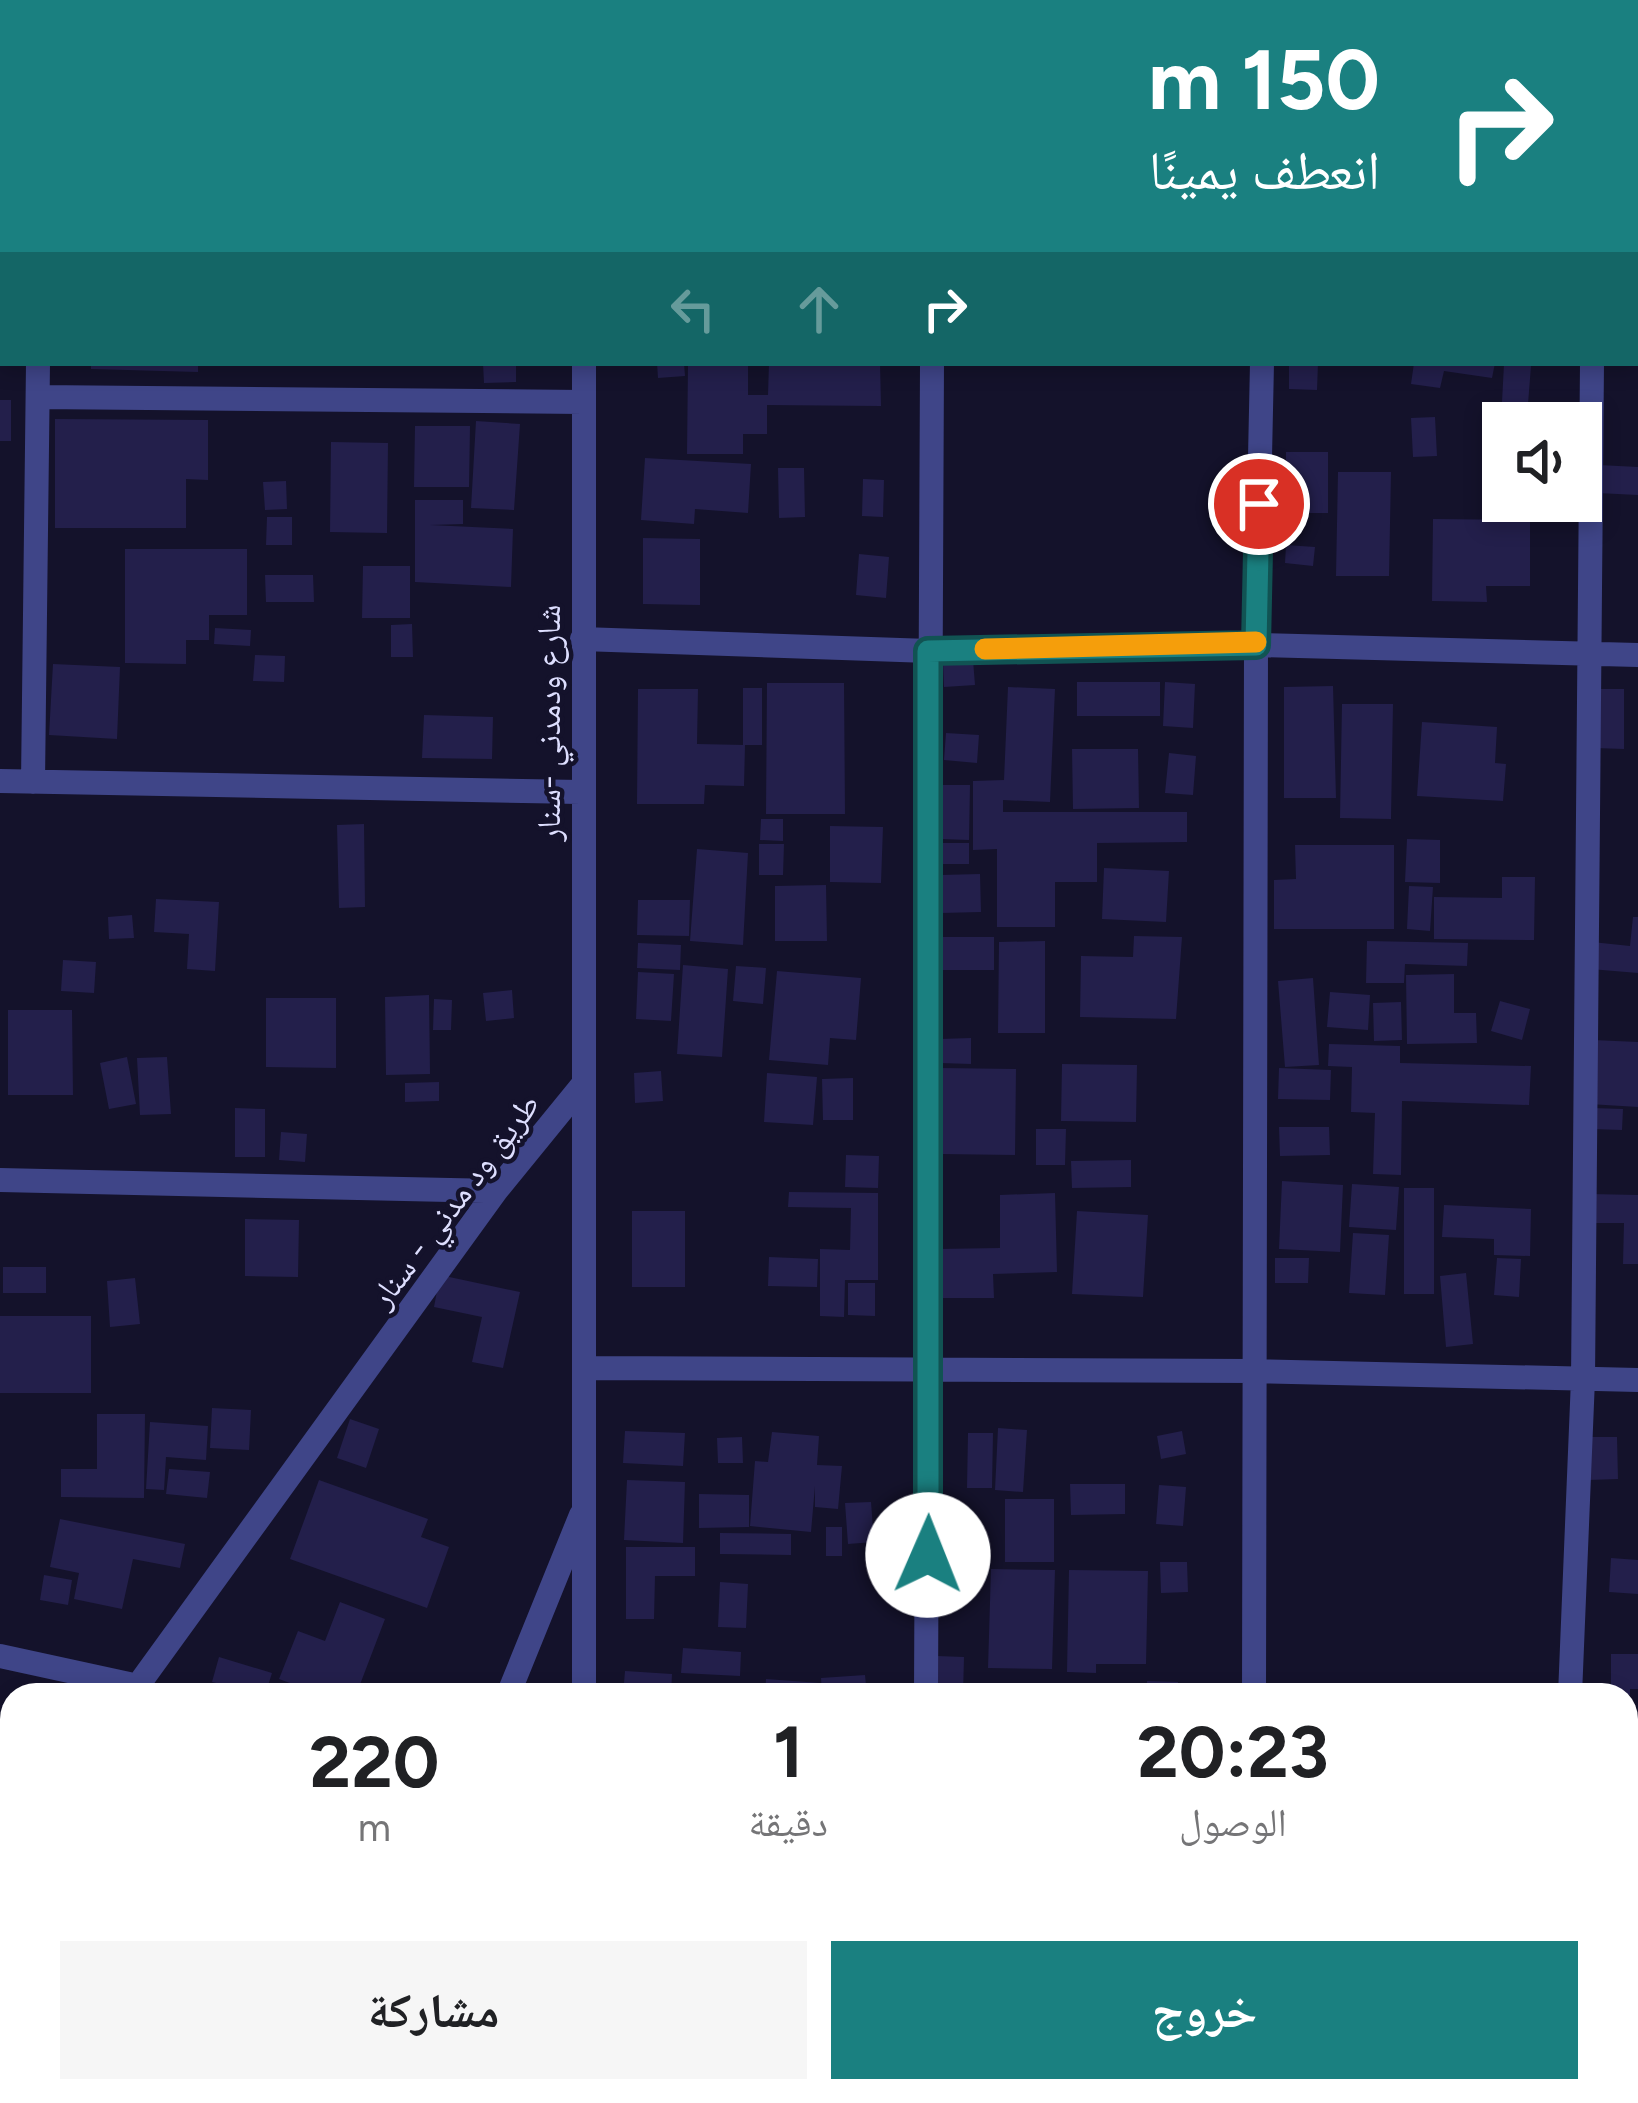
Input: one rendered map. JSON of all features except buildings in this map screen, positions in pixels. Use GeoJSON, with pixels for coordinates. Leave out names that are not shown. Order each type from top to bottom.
{"type":"FeatureCollection","features":[{"type":"Feature","properties":{"kind":"street"},"geometry":{"type":"LineString","coordinates":[[33,782],[38,366]]}},
{"type":"Feature","properties":{"kind":"street","name":"شارع ودمدني -سنار"},"geometry":{"type":"LineString","coordinates":[[584,366],[580,793],[584,1083]]}},
{"type":"Feature","properties":{"kind":"street"},"geometry":{"type":"LineString","coordinates":[[926,1683],[932,1368],[928,651],[932,366]]}},
{"type":"Feature","properties":{"kind":"street"},"geometry":{"type":"LineString","coordinates":[[1254,1683],[1256,645],[1262,366]]}},
{"type":"Feature","properties":{"kind":"street"},"geometry":{"type":"LineString","coordinates":[[1570,1683],[1583,1379],[1592,366]]}},
{"type":"Feature","properties":{"kind":"street"},"geometry":{"type":"LineString","coordinates":[[38,397],[583,402]]}},
{"type":"Feature","properties":{"kind":"street"},"geometry":{"type":"LineString","coordinates":[[581,639],[928,651],[1256,645],[1638,655]]}},
{"type":"Feature","properties":{"kind":"street"},"geometry":{"type":"LineString","coordinates":[[0,782],[580,793]]}},
{"type":"Feature","properties":{"kind":"street","name":"طريق ود مدني - سنار"},"geometry":{"type":"LineString","coordinates":[[140,1683],[496,1191],[584,1083]]}},
{"type":"Feature","properties":{"kind":"street","name":"طريق ود مدني - سنار"},"geometry":{"type":"LineString","coordinates":[[584,1083],[584,1683]]}},
{"type":"Feature","properties":{"kind":"street"},"geometry":{"type":"LineString","coordinates":[[0,1180],[496,1191]]}},
{"type":"Feature","properties":{"kind":"street"},"geometry":{"type":"LineString","coordinates":[[587,1368],[1252,1371],[1638,1380]]}},
{"type":"Feature","properties":{"kind":"street","name":"طريق ود مدني - سنار"},"geometry":{"type":"LineString","coordinates":[[513,1683],[586,1502]]}},
{"type":"Feature","properties":{"kind":"street"},"geometry":{"type":"LineString","coordinates":[[0,1656],[107,1683]]}},
{"type":"Feature","properties":{"kind":"slow traffic"},"geometry":{"type":"LineString","coordinates":[[985,649],[1256,642]]}},
{"type":"Feature","properties":{"kind":"route"},"geometry":{"type":"LineString","coordinates":[[928,1555],[932,1368],[928,651],[1256,645],[1259,504]]}}]}
